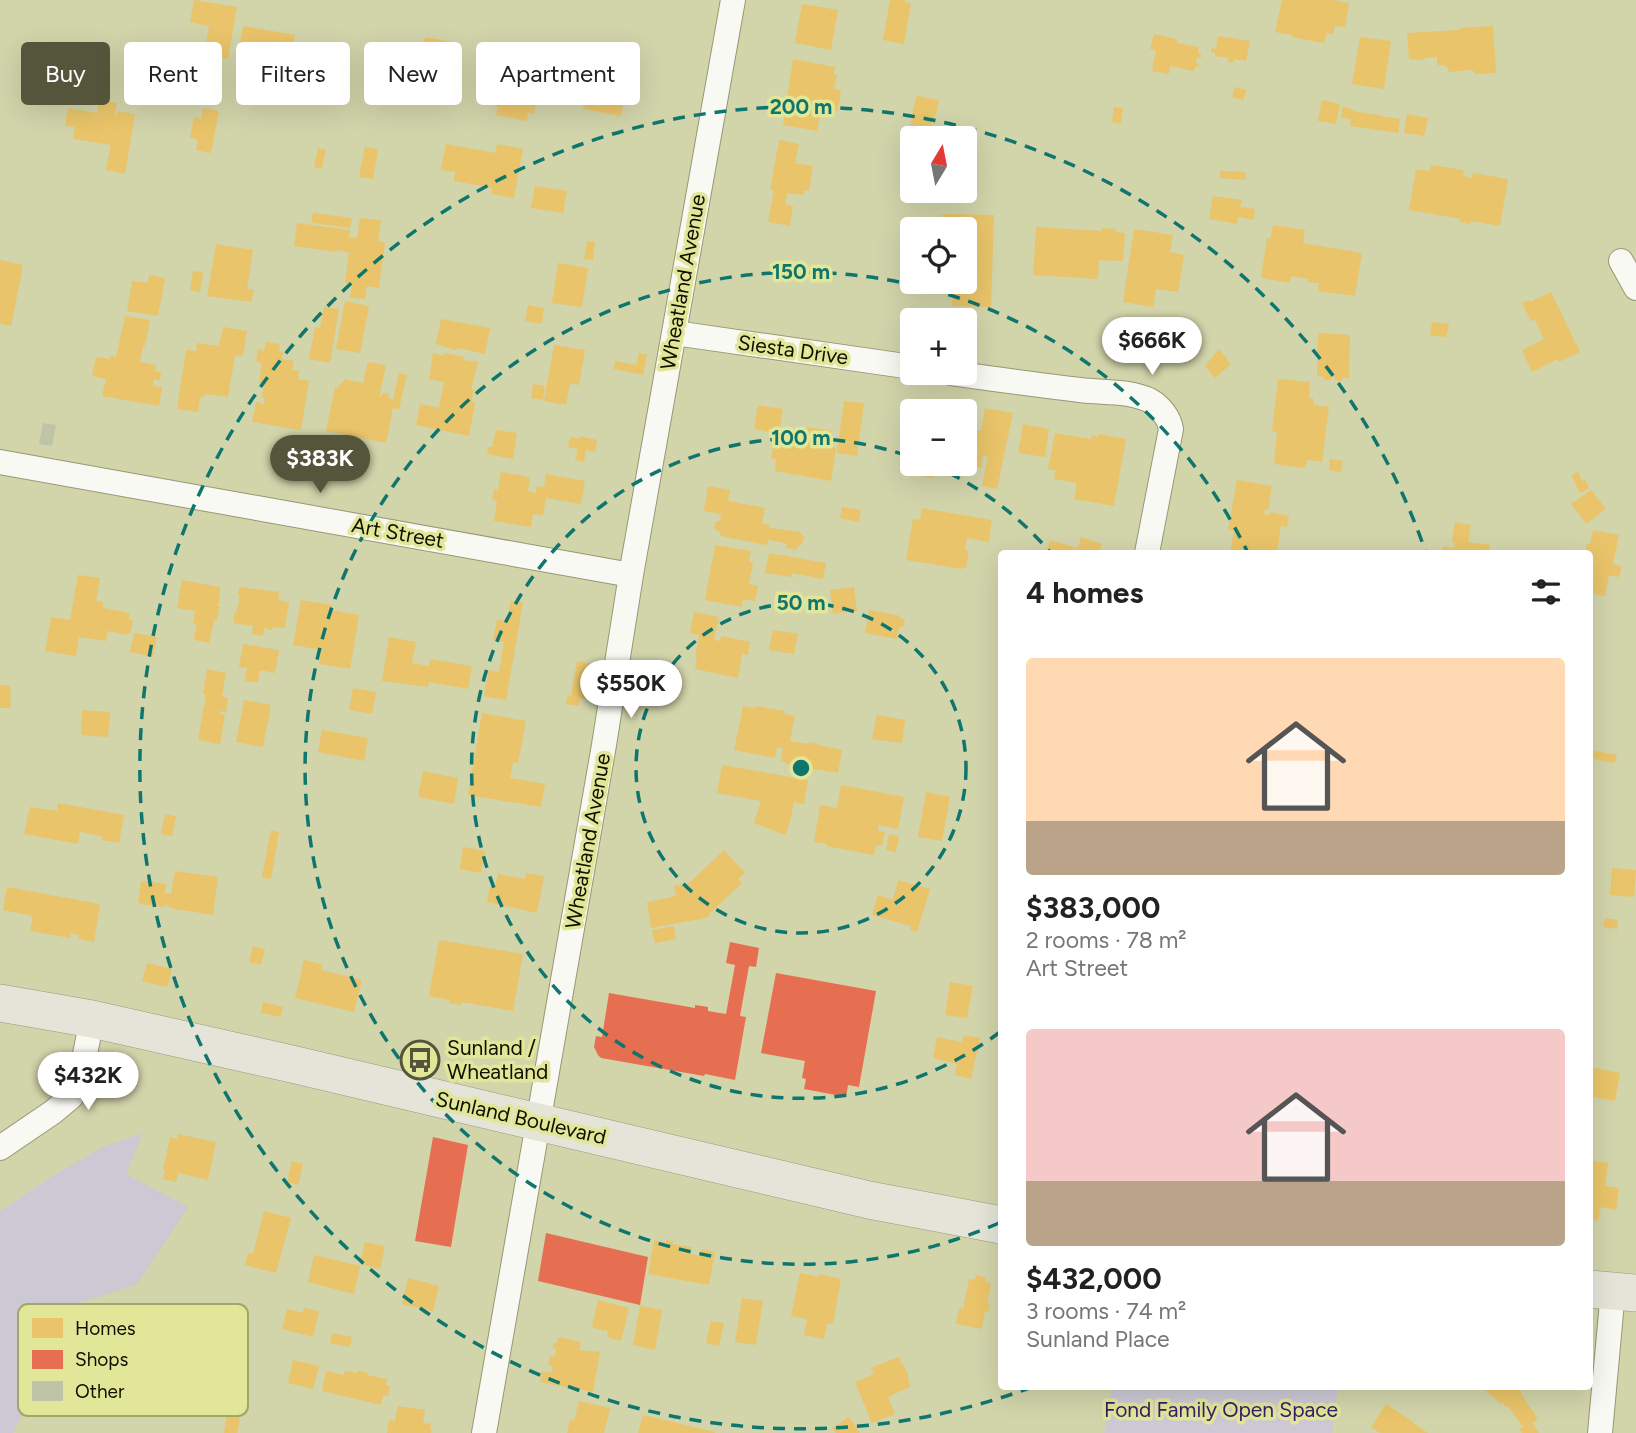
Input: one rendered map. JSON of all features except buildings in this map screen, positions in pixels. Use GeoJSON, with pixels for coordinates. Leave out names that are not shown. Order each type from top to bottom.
{"type":"FeatureCollection","features":[{"type":"Feature","properties":{"kind":"main road","name":"Sunland Boulevard"},"geometry":{"type":"LineString","coordinates":[[0,1003],[92,1019],[869,1200],[998,1225]]}},
{"type":"Feature","properties":{"kind":"street","name":"Wheatland Avenue"},"geometry":{"type":"LineString","coordinates":[[484,1433],[733,0]]}},
{"type":"Feature","properties":{"kind":"street"},"geometry":{"type":"LineString","coordinates":[[1621,261],[1636,288]]}},
{"type":"Feature","properties":{"kind":"street","name":"Siesta Drive"},"geometry":{"type":"LineString","coordinates":[[674,333],[900,365]]}},
{"type":"Feature","properties":{"kind":"street"},"geometry":{"type":"LineString","coordinates":[[977,376],[1082,390],[1120,392],[1148,400],[1167,416],[1171,429],[1148,550]]}},
{"type":"Feature","properties":{"kind":"street","name":"Art Street"},"geometry":{"type":"LineString","coordinates":[[0,462],[631,575]]}},
{"type":"Feature","properties":{"kind":"street"},"geometry":{"type":"LineString","coordinates":[[0,1148],[71,1097],[84,1059],[92,1019]]}},
{"type":"Feature","properties":{"kind":"street"},"geometry":{"type":"LineString","coordinates":[[1600,1433],[1613,1291]]}},
{"type":"Feature","properties":{"kind":"green space"},"geometry":{"type":"Polygon","coordinates":[[[143,1133],[126,1174],[188,1207],[137,1284],[81,1304],[18,1304],[18,1416],[22,1416],[13,1433],[0,1433],[0,1211],[101,1148],[143,1133]]]}},
{"type":"Feature","properties":{"kind":"green space","name":"Fond Family Open Space"},"geometry":{"type":"Polygon","coordinates":[[[1111,1390],[1337,1390],[1332,1433],[1104,1433],[1111,1390]]]}},
{"type":"Feature","properties":{"kind":"place","name":"Sunland / Wheatland"},"geometry":{"type":"Point","coordinates":[420,1060]}}]}
